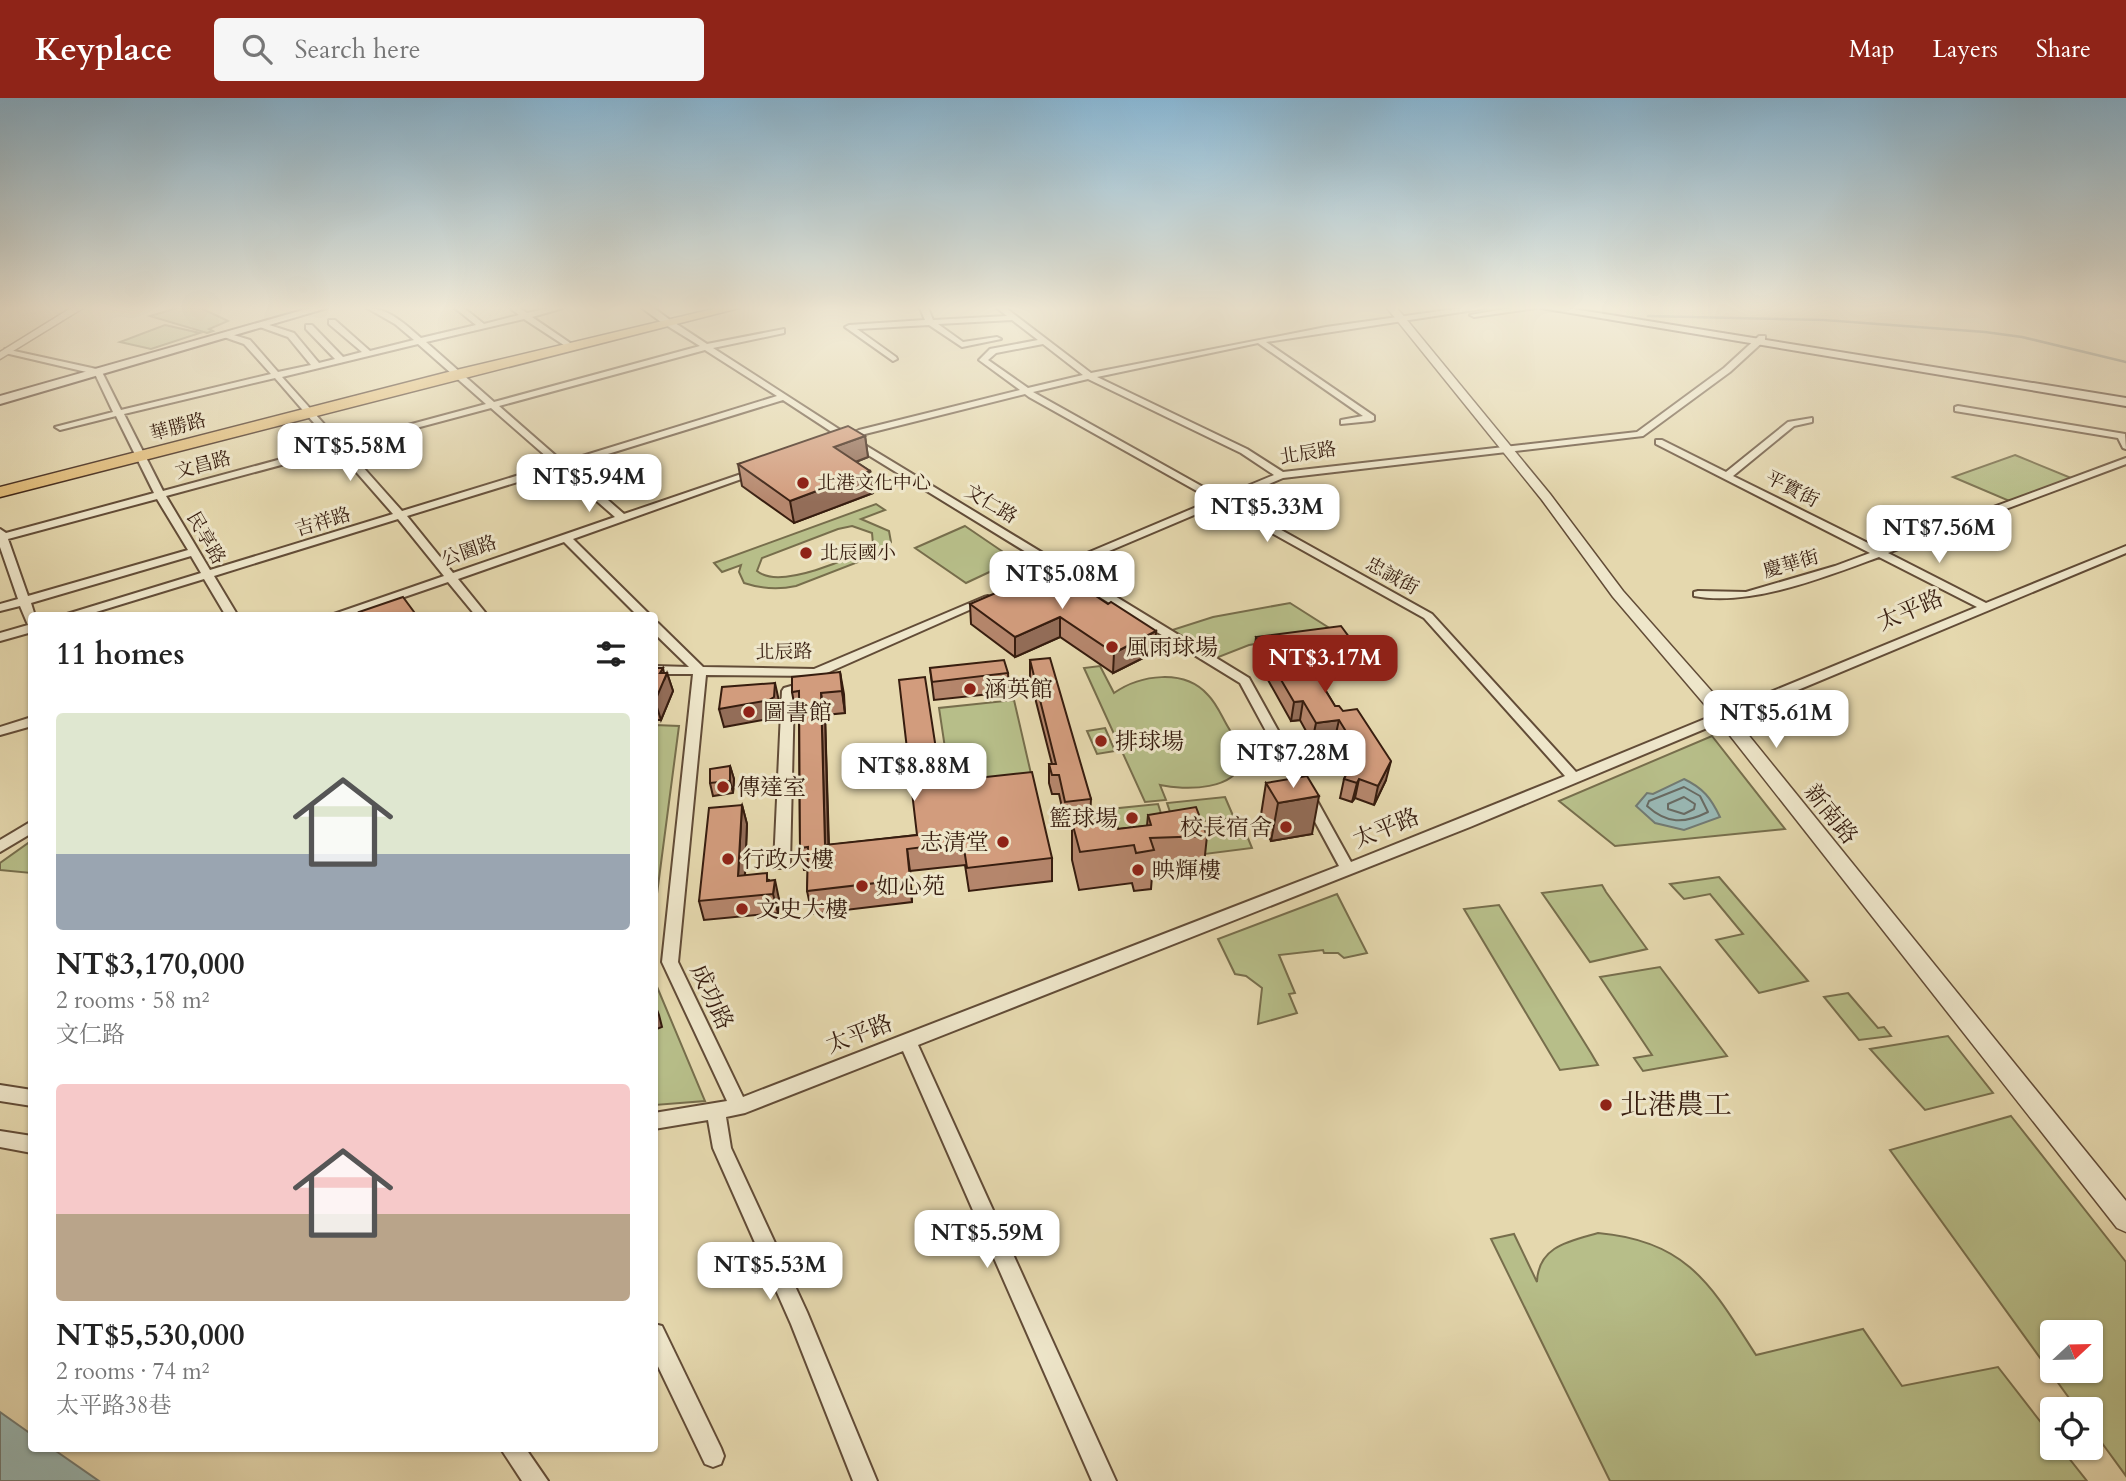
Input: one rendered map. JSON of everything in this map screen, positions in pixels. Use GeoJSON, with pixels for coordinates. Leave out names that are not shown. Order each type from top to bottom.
{"type":"FeatureCollection","features":[{"type":"Feature","properties":{"kind":"main road"},"geometry":{"type":"LineString","coordinates":[[0,400],[96,373]]}},
{"type":"Feature","properties":{"kind":"main road","name":"華勝路"},"geometry":{"type":"LineString","coordinates":[[0,489],[141,455],[453,373]]}},
{"type":"Feature","properties":{"kind":"main road"},"geometry":{"type":"LineString","coordinates":[[1959,373],[2126,400]]}},
{"type":"Feature","properties":{"kind":"street","name":"民享路"},"geometry":{"type":"LineString","coordinates":[[98,373],[160,495],[230,612]]}},
{"type":"Feature","properties":{"kind":"street"},"geometry":{"type":"LineString","coordinates":[[272,373],[401,516],[479,612]]}},
{"type":"Feature","properties":{"kind":"street"},"geometry":{"type":"LineString","coordinates":[[60,428],[290,373]]}},
{"type":"Feature","properties":{"kind":"street"},"geometry":{"type":"LineString","coordinates":[[456,373],[622,519]]}},
{"type":"Feature","properties":{"kind":"street","name":"文昌路"},"geometry":{"type":"LineString","coordinates":[[1,536],[610,373]]}},
{"type":"Feature","properties":{"kind":"street","name":"文仁路"},"geometry":{"type":"LineString","coordinates":[[746,373],[849,439],[1062,567],[1244,681],[1348,869]]}},
{"type":"Feature","properties":{"kind":"street","name":"忠誠街"},"geometry":{"type":"LineString","coordinates":[[998,373],[1029,393],[1428,616],[1573,777]]}},
{"type":"Feature","properties":{"kind":"street"},"geometry":{"type":"LineString","coordinates":[[1086,373],[1244,451],[1281,475]]}},
{"type":"Feature","properties":{"kind":"street"},"geometry":{"type":"LineString","coordinates":[[827,447],[849,439],[869,437],[1115,373]]}},
{"type":"Feature","properties":{"kind":"street"},"geometry":{"type":"LineString","coordinates":[[1305,373],[1371,418],[1345,422]]}},
{"type":"Feature","properties":{"kind":"street","name":"新南路"},"geometry":{"type":"LineString","coordinates":[[1444,373],[1507,449],[1618,594],[1724,715],[2126,1220]]}},
{"type":"Feature","properties":{"kind":"street","name":"北辰路"},"geometry":{"type":"LineString","coordinates":[[1028,582],[1281,475],[1640,434],[1719,373]]}},
{"type":"Feature","properties":{"kind":"street","name":"吉祥路"},"geometry":{"type":"LineString","coordinates":[[85,612],[785,397]]}},
{"type":"Feature","properties":{"kind":"street"},"geometry":{"type":"LineString","coordinates":[[1958,409],[2122,436],[2126,446]]}},
{"type":"Feature","properties":{"kind":"street"},"geometry":{"type":"LineString","coordinates":[[1727,476],[1791,424],[1808,420]]}},
{"type":"Feature","properties":{"kind":"street","name":"平實街"},"geometry":{"type":"LineString","coordinates":[[1659,442],[1984,606]]}},
{"type":"Feature","properties":{"kind":"street","name":"慶華街"},"geometry":{"type":"LineString","coordinates":[[1698,594],[1747,594],[1880,553],[2126,461]]}},
{"type":"Feature","properties":{"kind":"street","name":"公園路"},"geometry":{"type":"LineString","coordinates":[[350,612],[768,468]]}},
{"type":"Feature","properties":{"kind":"street"},"geometry":{"type":"LineString","coordinates":[[1,536],[28,615]]}},
{"type":"Feature","properties":{"kind":"street"},"geometry":{"type":"LineString","coordinates":[[566,538],[641,612]]}},
{"type":"Feature","properties":{"kind":"street","name":"太平路"},"geometry":{"type":"LineString","coordinates":[[658,1120],[739,1107],[1348,869],[2126,549]]}},
{"type":"Feature","properties":{"kind":"street"},"geometry":{"type":"LineString","coordinates":[[0,608],[194,552]]}},
{"type":"Feature","properties":{"kind":"street","name":"北辰路"},"geometry":{"type":"LineString","coordinates":[[658,670],[816,673],[1005,592]]}},
{"type":"Feature","properties":{"kind":"street"},"geometry":{"type":"LineString","coordinates":[[0,637],[28,626]]}},
{"type":"Feature","properties":{"kind":"street"},"geometry":{"type":"LineString","coordinates":[[658,630],[700,671]]}},
{"type":"Feature","properties":{"kind":"street","name":"成功路"},"geometry":{"type":"LineString","coordinates":[[700,671],[670,962],[739,1107]]}},
{"type":"Feature","properties":{"kind":"street"},"geometry":{"type":"LineString","coordinates":[[782,864],[788,691],[821,682],[816,673]]}},
{"type":"Feature","properties":{"kind":"street"},"geometry":{"type":"LineString","coordinates":[[0,731],[28,722]]}},
{"type":"Feature","properties":{"kind":"street"},"geometry":{"type":"LineString","coordinates":[[0,847],[28,829]]}},
{"type":"Feature","properties":{"kind":"street"},"geometry":{"type":"LineString","coordinates":[[908,1041],[1104,1481]]}},
{"type":"Feature","properties":{"kind":"street"},"geometry":{"type":"LineString","coordinates":[[0,1093],[28,1097]]}},
{"type":"Feature","properties":{"kind":"street"},"geometry":{"type":"LineString","coordinates":[[716,1111],[722,1148],[800,1319],[865,1481]]}},
{"type":"Feature","properties":{"kind":"street"},"geometry":{"type":"LineString","coordinates":[[0,1139],[28,1144]]}},
{"type":"Feature","properties":{"kind":"street"},"geometry":{"type":"LineString","coordinates":[[658,1342],[713,1456]]}},
{"type":"Feature","properties":{"kind":"street"},"geometry":{"type":"LineString","coordinates":[[514,1452],[536,1481]]}},
{"type":"Feature","properties":{"kind":"green space"},"geometry":{"type":"Polygon","coordinates":[[[2015,455],[2076,480],[2014,503],[1953,477],[2015,455]]]}},
{"type":"Feature","properties":{"kind":"green space"},"geometry":{"type":"Polygon","coordinates":[[[876,504],[885,510],[861,519],[889,531],[891,542],[884,552],[796,586],[764,588],[751,585],[744,583],[739,572],[741,565],[722,572],[714,563],[876,504]],[[852,526],[838,529],[762,558],[757,571],[767,576],[781,577],[815,570],[873,544],[872,533],[852,526]]]}},
{"type":"Feature","properties":{"kind":"green space"},"geometry":{"type":"Polygon","coordinates":[[[965,526],[1015,560],[966,583],[915,548],[965,526]]]}},
{"type":"Feature","properties":{"kind":"green space"},"geometry":{"type":"Polygon","coordinates":[[[1290,603],[1334,631],[1249,645],[1211,660],[1166,632],[1213,617],[1290,603]]]}},
{"type":"Feature","properties":{"kind":"green space"},"geometry":{"type":"Polygon","coordinates":[[[1100,666],[1114,693],[1136,682],[1162,677],[1187,681],[1198,686],[1214,702],[1239,745],[1242,756],[1239,768],[1222,782],[1209,786],[1182,788],[1160,785],[1166,800],[1145,802],[1084,668],[1100,666]]]}},
{"type":"Feature","properties":{"kind":"green space"},"geometry":{"type":"Polygon","coordinates":[[[1014,700],[1032,778],[951,788],[939,708],[1014,700]]]}},
{"type":"Feature","properties":{"kind":"green space"},"geometry":{"type":"Polygon","coordinates":[[[658,725],[679,726],[658,886],[658,725]]]}},
{"type":"Feature","properties":{"kind":"green space","name":"排球場"},"geometry":{"type":"Polygon","coordinates":[[[1105,728],[1115,751],[1097,754],[1087,731],[1105,728]]]}},
{"type":"Feature","properties":{"kind":"green space"},"geometry":{"type":"Polygon","coordinates":[[[1712,736],[1785,829],[1615,846],[1559,801],[1712,736]]]}},
{"type":"Feature","properties":{"kind":"green space","name":"籃球場"},"geometry":{"type":"Polygon","coordinates":[[[1225,797],[1234,818],[1174,824],[1167,803],[1225,797]]]}},
{"type":"Feature","properties":{"kind":"green space","name":"籃球場"},"geometry":{"type":"Polygon","coordinates":[[[1158,804],[1165,826],[1105,832],[1100,810],[1158,804]]]}},
{"type":"Feature","properties":{"kind":"green space"},"geometry":{"type":"Polygon","coordinates":[[[1243,826],[1252,848],[1197,855],[1189,833],[1243,826]]]}},
{"type":"Feature","properties":{"kind":"green space"},"geometry":{"type":"Polygon","coordinates":[[[28,843],[28,873],[0,870],[0,863],[28,843]]]}},
{"type":"Feature","properties":{"kind":"green space"},"geometry":{"type":"Polygon","coordinates":[[[1719,877],[1808,981],[1759,993],[1716,940],[1743,934],[1710,894],[1684,899],[1670,884],[1719,877]]]}},
{"type":"Feature","properties":{"kind":"green space"},"geometry":{"type":"Polygon","coordinates":[[[1602,885],[1647,949],[1590,962],[1542,893],[1602,885]]]}},
{"type":"Feature","properties":{"kind":"green space"},"geometry":{"type":"Polygon","coordinates":[[[1337,894],[1367,953],[1344,958],[1338,953],[1324,953],[1323,950],[1279,955],[1295,993],[1289,994],[1297,1013],[1258,1024],[1262,988],[1246,976],[1235,974],[1218,939],[1337,894]]]}},
{"type":"Feature","properties":{"kind":"green space"},"geometry":{"type":"Polygon","coordinates":[[[1499,905],[1598,1065],[1560,1070],[1464,909],[1499,905]]]}},
{"type":"Feature","properties":{"kind":"green space"},"geometry":{"type":"Polygon","coordinates":[[[1660,967],[1727,1056],[1643,1071],[1634,1058],[1652,1055],[1600,977],[1660,967]]]}},
{"type":"Feature","properties":{"kind":"green space"},"geometry":{"type":"Polygon","coordinates":[[[658,989],[705,1101],[658,1105],[658,989]]]}},
{"type":"Feature","properties":{"kind":"green space"},"geometry":{"type":"Polygon","coordinates":[[[1848,993],[1878,1028],[1884,1027],[1891,1036],[1859,1040],[1824,997],[1848,993]]]}},
{"type":"Feature","properties":{"kind":"green space"},"geometry":{"type":"Polygon","coordinates":[[[1948,1036],[1993,1093],[1925,1110],[1870,1049],[1948,1036]]]}},
{"type":"Feature","properties":{"kind":"green space"},"geometry":{"type":"Polygon","coordinates":[[[2011,1116],[2126,1262],[2126,1476],[2103,1444],[2103,1397],[2068,1397],[2058,1383],[2104,1382],[2104,1320],[2040,1320],[2040,1358],[1890,1150],[2011,1116]]]}},
{"type":"Feature","properties":{"kind":"green space"},"geometry":{"type":"Polygon","coordinates":[[[1598,1233],[1655,1246],[1676,1257],[1711,1289],[1756,1355],[1863,1329],[1902,1386],[1998,1367],[2040,1421],[2040,1460],[2070,1460],[2087,1481],[1610,1481],[1491,1239],[1514,1234],[1537,1282],[1543,1260],[1557,1247],[1598,1233]]]}},
{"type":"Feature","properties":{"kind":"water"},"geometry":{"type":"Polygon","coordinates":[[[1684,779],[1706,794],[1720,817],[1684,830],[1655,823],[1636,806],[1647,793],[1653,794],[1684,779]]]}},
{"type":"Feature","properties":{"kind":"water"},"geometry":{"type":"Polygon","coordinates":[[[0,1412],[28,1432],[28,1452],[57,1452],[99,1481],[0,1481],[0,1412]]]}},
{"type":"Feature","properties":{"kind":"building"},"geometry":{"type":"Polygon","coordinates":[[[848,426],[865,436],[834,447],[870,471],[790,501],[738,464],[848,426]]]}},
{"type":"Feature","properties":{"kind":"building"},"geometry":{"type":"Polygon","coordinates":[[[1054,568],[1108,604],[1111,602],[1156,631],[1114,653],[1060,617],[1015,637],[970,604],[1054,568]]]}},
{"type":"Feature","properties":{"kind":"building"},"geometry":{"type":"Polygon","coordinates":[[[403,597],[414,612],[359,612],[403,597]]]}},
{"type":"Feature","properties":{"kind":"building"},"geometry":{"type":"Polygon","coordinates":[[[1341,626],[1355,645],[1302,652],[1335,706],[1339,706],[1343,711],[1357,709],[1391,761],[1378,786],[1359,779],[1357,783],[1344,779],[1358,751],[1339,720],[1316,723],[1303,701],[1294,702],[1256,637],[1341,626]]]}},
{"type":"Feature","properties":{"kind":"building"},"geometry":{"type":"Polygon","coordinates":[[[1050,658],[1091,799],[1065,802],[1059,775],[1052,775],[1049,764],[1056,764],[1030,660],[1050,658]]]}},
{"type":"Feature","properties":{"kind":"building"},"geometry":{"type":"Polygon","coordinates":[[[1004,660],[1008,673],[932,682],[930,668],[1004,660]]]}},
{"type":"Feature","properties":{"kind":"building"},"geometry":{"type":"Polygon","coordinates":[[[658,668],[663,668],[660,673],[667,673],[658,694],[658,668]]]}},
{"type":"Feature","properties":{"kind":"building"},"geometry":{"type":"Polygon","coordinates":[[[840,672],[842,691],[821,693],[825,845],[917,835],[899,680],[925,677],[941,782],[1032,772],[1052,858],[967,868],[963,842],[907,849],[910,879],[807,891],[808,847],[800,848],[799,691],[792,692],[792,677],[840,672]]]}},
{"type":"Feature","properties":{"kind":"building"},"geometry":{"type":"Polygon","coordinates":[[[775,683],[774,697],[769,700],[719,709],[722,687],[775,683]]]}},
{"type":"Feature","properties":{"kind":"building"},"geometry":{"type":"Polygon","coordinates":[[[730,766],[730,781],[710,783],[710,769],[730,766]]]}},
{"type":"Feature","properties":{"kind":"building"},"geometry":{"type":"Polygon","coordinates":[[[1307,776],[1319,796],[1278,803],[1266,783],[1307,776]]]}},
{"type":"Feature","properties":{"kind":"building"},"geometry":{"type":"Polygon","coordinates":[[[742,805],[738,876],[767,873],[767,881],[775,880],[773,894],[699,901],[709,808],[742,805]]]}},
{"type":"Feature","properties":{"kind":"building"},"geometry":{"type":"Polygon","coordinates":[[[1196,807],[1207,836],[1150,838],[1154,850],[1136,853],[1134,845],[1080,852],[1072,822],[1115,818],[1118,829],[1151,825],[1148,815],[1196,807]]]}},
{"type":"Feature","properties":{"kind":"place","name":"北港文化中心"},"geometry":{"type":"Point","coordinates":[803,483]}},
{"type":"Feature","properties":{"kind":"place","name":"北辰國小"},"geometry":{"type":"Point","coordinates":[806,553]}},
{"type":"Feature","properties":{"kind":"place","name":"風雨球場"},"geometry":{"type":"Point","coordinates":[1112,647]}},
{"type":"Feature","properties":{"kind":"place","name":"涵英館"},"geometry":{"type":"Point","coordinates":[970,689]}},
{"type":"Feature","properties":{"kind":"place","name":"圖書館"},"geometry":{"type":"Point","coordinates":[749,712]}},
{"type":"Feature","properties":{"kind":"place","name":"排球場"},"geometry":{"type":"Point","coordinates":[1101,741]}},
{"type":"Feature","properties":{"kind":"place","name":"傳達室"},"geometry":{"type":"Point","coordinates":[723,787]}},
{"type":"Feature","properties":{"kind":"place","name":"籃球場"},"geometry":{"type":"Point","coordinates":[1132,818]}},
{"type":"Feature","properties":{"kind":"place","name":"校長宿舍"},"geometry":{"type":"Point","coordinates":[1286,827]}},
{"type":"Feature","properties":{"kind":"place","name":"志清堂"},"geometry":{"type":"Point","coordinates":[1003,842]}},
{"type":"Feature","properties":{"kind":"place","name":"行政大樓"},"geometry":{"type":"Point","coordinates":[728,859]}},
{"type":"Feature","properties":{"kind":"place","name":"映輝樓"},"geometry":{"type":"Point","coordinates":[1138,870]}},
{"type":"Feature","properties":{"kind":"place","name":"如心苑"},"geometry":{"type":"Point","coordinates":[862,886]}},
{"type":"Feature","properties":{"kind":"place","name":"文史大樓"},"geometry":{"type":"Point","coordinates":[742,909]}},
{"type":"Feature","properties":{"kind":"place","name":"北港農工"},"geometry":{"type":"Point","coordinates":[1606,1105]}}]}
